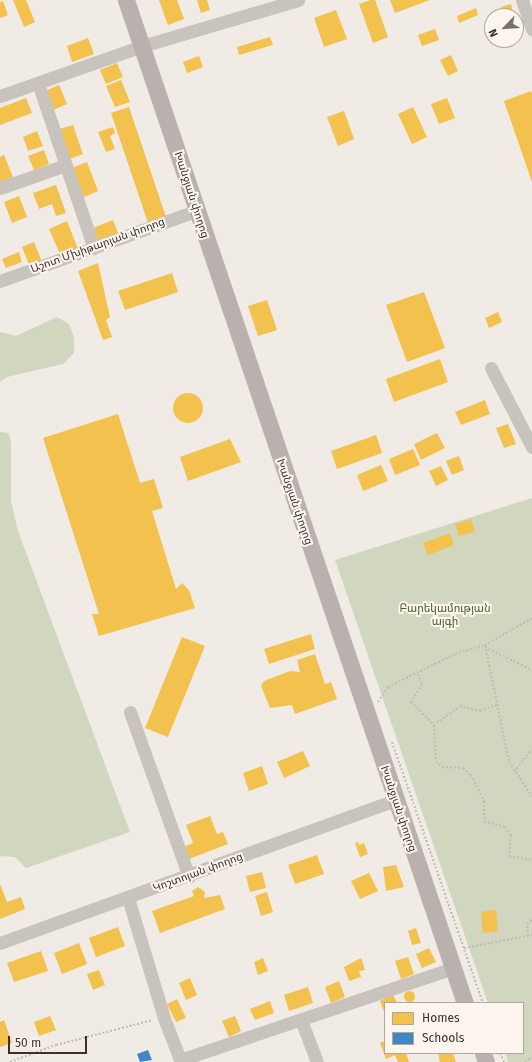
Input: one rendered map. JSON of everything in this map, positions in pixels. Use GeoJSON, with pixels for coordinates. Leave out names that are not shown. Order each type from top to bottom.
{"type":"FeatureCollection","features":[{"type":"Feature","properties":{"kind":"main road","name":"Խանջյան փողոց"},"geometry":{"type":"LineString","coordinates":[[126,0],[395,800],[465,1002]]}},
{"type":"Feature","properties":{"kind":"street"},"geometry":{"type":"LineString","coordinates":[[0,96],[142,46],[298,0]]}},
{"type":"Feature","properties":{"kind":"street"},"geometry":{"type":"LineString","coordinates":[[522,0],[532,29]]}},
{"type":"Feature","properties":{"kind":"street"},"geometry":{"type":"LineString","coordinates":[[38,83],[94,248]]}},
{"type":"Feature","properties":{"kind":"street"},"geometry":{"type":"LineString","coordinates":[[0,188],[66,164]]}},
{"type":"Feature","properties":{"kind":"street","name":"Աշոտ Մխիթարյան փողոց"},"geometry":{"type":"LineString","coordinates":[[0,281],[196,211]]}},
{"type":"Feature","properties":{"kind":"street"},"geometry":{"type":"LineString","coordinates":[[491,368],[532,447]]}},
{"type":"Feature","properties":{"kind":"street"},"geometry":{"type":"LineString","coordinates":[[130,712],[189,876]]}},
{"type":"Feature","properties":{"kind":"street","name":"Կոշտոյան փողոց"},"geometry":{"type":"LineString","coordinates":[[0,943],[189,876],[395,800]]}},
{"type":"Feature","properties":{"kind":"street"},"geometry":{"type":"LineString","coordinates":[[128,898],[164,1018],[181,1061],[453,968]]}},
{"type":"Feature","properties":{"kind":"street"},"geometry":{"type":"LineString","coordinates":[[301,1020],[317,1062]]}},
{"type":"Feature","properties":{"kind":"path"},"geometry":{"type":"LineString","coordinates":[[364,708],[378,702],[388,687],[418,674],[455,654],[485,646],[532,618]]}},
{"type":"Feature","properties":{"kind":"path"},"geometry":{"type":"LineString","coordinates":[[485,646],[532,670]]}},
{"type":"Feature","properties":{"kind":"path"},"geometry":{"type":"LineString","coordinates":[[485,646],[496,704],[514,772],[532,796]]}},
{"type":"Feature","properties":{"kind":"path"},"geometry":{"type":"LineString","coordinates":[[418,674],[422,684],[411,702],[434,725],[439,765],[463,768],[471,775],[484,801],[484,821],[505,827],[511,835],[509,856],[532,860]]}},
{"type":"Feature","properties":{"kind":"path"},"geometry":{"type":"LineString","coordinates":[[434,725],[461,706],[481,712],[496,704]]}},
{"type":"Feature","properties":{"kind":"path"},"geometry":{"type":"LineString","coordinates":[[514,772],[532,749]]}},
{"type":"Feature","properties":{"kind":"path"},"geometry":{"type":"LineString","coordinates":[[528,936],[527,924],[532,919]]}},
{"type":"Feature","properties":{"kind":"path"},"geometry":{"type":"LineString","coordinates":[[464,948],[532,935]]}},
{"type":"Feature","properties":{"kind":"path"},"geometry":{"type":"LineString","coordinates":[[10,1062],[56,1045],[164,1018]]}},
{"type":"Feature","properties":{"kind":"path"},"geometry":{"type":"LineString","coordinates":[[526,1062],[532,1057]]}},
{"type":"Feature","properties":{"kind":"green space"},"geometry":{"type":"Polygon","coordinates":[[[57,317],[69,324],[74,338],[74,353],[63,364],[7,377],[0,382],[0,332],[16,336],[57,317]]]}},
{"type":"Feature","properties":{"kind":"green space"},"geometry":{"type":"Polygon","coordinates":[[[0,432],[9,433],[11,443],[11,501],[18,531],[130,832],[26,868],[15,857],[0,856],[0,432]]]}},
{"type":"Feature","properties":{"kind":"green space","name":"Բարեկամության այգի"},"geometry":{"type":"Polygon","coordinates":[[[532,498],[532,1062],[508,1062],[505,1054],[524,1054],[524,1002],[488,1002],[335,560],[532,498]]]}},
{"type":"Feature","properties":{"kind":"building: Homes"},"geometry":{"type":"Polygon","coordinates":[[[13,0],[26,0],[35,22],[24,27],[13,0]]]}},
{"type":"Feature","properties":{"kind":"building: Homes"},"geometry":{"type":"Polygon","coordinates":[[[159,0],[177,0],[184,19],[168,25],[159,0]]]}},
{"type":"Feature","properties":{"kind":"building: Homes"},"geometry":{"type":"Polygon","coordinates":[[[197,0],[207,0],[210,10],[201,13],[197,0]]]}},
{"type":"Feature","properties":{"kind":"building: Homes"},"geometry":{"type":"Polygon","coordinates":[[[375,0],[388,37],[373,43],[359,4],[375,0]]]}},
{"type":"Feature","properties":{"kind":"building: Homes"},"geometry":{"type":"Polygon","coordinates":[[[390,0],[430,0],[395,13],[390,0]]]}},
{"type":"Feature","properties":{"kind":"building: Homes"},"geometry":{"type":"Polygon","coordinates":[[[3,1],[8,15],[0,18],[0,2],[3,1]]]}},
{"type":"Feature","properties":{"kind":"building: Homes"},"geometry":{"type":"Polygon","coordinates":[[[511,4],[512,8],[501,8],[511,4]]]}},
{"type":"Feature","properties":{"kind":"building: Homes"},"geometry":{"type":"Polygon","coordinates":[[[476,8],[478,15],[459,23],[457,16],[476,8]]]}},
{"type":"Feature","properties":{"kind":"building: Homes"},"geometry":{"type":"Polygon","coordinates":[[[336,10],[347,39],[324,47],[314,18],[336,10]]]}},
{"type":"Feature","properties":{"kind":"building: Homes"},"geometry":{"type":"Polygon","coordinates":[[[435,29],[439,40],[422,46],[418,35],[435,29]]]}},
{"type":"Feature","properties":{"kind":"building: Homes"},"geometry":{"type":"Polygon","coordinates":[[[270,37],[273,45],[239,55],[237,47],[270,37]]]}},
{"type":"Feature","properties":{"kind":"building: Homes"},"geometry":{"type":"Polygon","coordinates":[[[88,38],[94,54],[72,62],[67,46],[88,38]]]}},
{"type":"Feature","properties":{"kind":"building: Homes"},"geometry":{"type":"Polygon","coordinates":[[[451,55],[458,71],[448,76],[440,60],[451,55]]]}},
{"type":"Feature","properties":{"kind":"building: Homes"},"geometry":{"type":"Polygon","coordinates":[[[199,56],[203,67],[187,73],[183,62],[199,56]]]}},
{"type":"Feature","properties":{"kind":"building: Homes"},"geometry":{"type":"Polygon","coordinates":[[[117,63],[123,77],[106,84],[100,70],[117,63]]]}},
{"type":"Feature","properties":{"kind":"building: Homes"},"geometry":{"type":"Polygon","coordinates":[[[121,80],[130,102],[115,107],[106,86],[121,80]]]}},
{"type":"Feature","properties":{"kind":"building: Homes"},"geometry":{"type":"Polygon","coordinates":[[[59,85],[67,104],[53,110],[45,91],[59,85]]]}},
{"type":"Feature","properties":{"kind":"building: Homes"},"geometry":{"type":"Polygon","coordinates":[[[531,91],[532,94],[532,182],[504,101],[531,91]]]}},
{"type":"Feature","properties":{"kind":"building: Homes"},"geometry":{"type":"Polygon","coordinates":[[[26,98],[32,113],[0,125],[0,108],[26,98]]]}},
{"type":"Feature","properties":{"kind":"building: Homes"},"geometry":{"type":"Polygon","coordinates":[[[447,98],[455,118],[439,124],[431,104],[447,98]]]}},
{"type":"Feature","properties":{"kind":"building: Homes"},"geometry":{"type":"Polygon","coordinates":[[[129,107],[166,217],[148,223],[111,113],[129,107]]]}},
{"type":"Feature","properties":{"kind":"building: Homes"},"geometry":{"type":"Polygon","coordinates":[[[413,107],[427,137],[412,144],[398,114],[413,107]]]}},
{"type":"Feature","properties":{"kind":"building: Homes"},"geometry":{"type":"Polygon","coordinates":[[[344,111],[354,139],[338,146],[327,117],[344,111]]]}},
{"type":"Feature","properties":{"kind":"building: Homes"},"geometry":{"type":"Polygon","coordinates":[[[73,125],[83,154],[70,159],[60,129],[73,125]]]}},
{"type":"Feature","properties":{"kind":"building: Homes"},"geometry":{"type":"Polygon","coordinates":[[[113,127],[115,133],[110,136],[115,149],[106,152],[98,132],[113,127]]]}},
{"type":"Feature","properties":{"kind":"building: Homes"},"geometry":{"type":"Polygon","coordinates":[[[37,131],[43,146],[28,151],[23,137],[37,131]]]}},
{"type":"Feature","properties":{"kind":"building: Homes"},"geometry":{"type":"Polygon","coordinates":[[[44,150],[49,164],[34,170],[28,156],[44,150]]]}},
{"type":"Feature","properties":{"kind":"building: Homes"},"geometry":{"type":"Polygon","coordinates":[[[4,155],[13,177],[0,182],[0,157],[4,155]]]}},
{"type":"Feature","properties":{"kind":"building: Homes"},"geometry":{"type":"Polygon","coordinates":[[[87,162],[98,191],[84,197],[72,168],[87,162]]]}},
{"type":"Feature","properties":{"kind":"building: Homes"},"geometry":{"type":"Polygon","coordinates":[[[56,185],[66,213],[56,216],[52,204],[39,209],[33,193],[56,185]]]}},
{"type":"Feature","properties":{"kind":"building: Homes"},"geometry":{"type":"Polygon","coordinates":[[[19,196],[27,217],[12,223],[4,202],[19,196]]]}},
{"type":"Feature","properties":{"kind":"building: Homes"},"geometry":{"type":"Polygon","coordinates":[[[113,220],[118,233],[98,241],[93,228],[113,220]]]}},
{"type":"Feature","properties":{"kind":"building: Homes"},"geometry":{"type":"Polygon","coordinates":[[[67,221],[78,249],[61,256],[49,229],[67,221]]]}},
{"type":"Feature","properties":{"kind":"building: Homes"},"geometry":{"type":"Polygon","coordinates":[[[34,242],[42,262],[30,267],[22,247],[34,242]]]}},
{"type":"Feature","properties":{"kind":"building: Homes"},"geometry":{"type":"Polygon","coordinates":[[[19,252],[22,262],[6,268],[2,259],[19,252]]]}},
{"type":"Feature","properties":{"kind":"building: Homes"},"geometry":{"type":"Polygon","coordinates":[[[98,263],[110,317],[106,320],[112,337],[103,340],[78,271],[98,263]]]}},
{"type":"Feature","properties":{"kind":"building: Homes"},"geometry":{"type":"Polygon","coordinates":[[[172,273],[178,292],[125,310],[118,291],[172,273]]]}},
{"type":"Feature","properties":{"kind":"building: Homes"},"geometry":{"type":"Polygon","coordinates":[[[424,292],[445,348],[407,362],[386,305],[424,292]]]}},
{"type":"Feature","properties":{"kind":"building: Homes"},"geometry":{"type":"Polygon","coordinates":[[[267,300],[277,330],[258,336],[248,306],[267,300]]]}},
{"type":"Feature","properties":{"kind":"building: Homes"},"geometry":{"type":"Polygon","coordinates":[[[498,312],[502,322],[489,328],[485,318],[498,312]]]}},
{"type":"Feature","properties":{"kind":"building: Homes"},"geometry":{"type":"Polygon","coordinates":[[[440,359],[448,382],[394,402],[386,379],[440,359]]]}},
{"type":"Feature","properties":{"kind":"building: Homes"},"geometry":{"type":"Polygon","coordinates":[[[188,393],[194,394],[202,402],[202,414],[194,422],[188,423],[182,422],[174,414],[173,408],[174,402],[182,394],[188,393]]]}},
{"type":"Feature","properties":{"kind":"building: Homes"},"geometry":{"type":"Polygon","coordinates":[[[485,400],[490,414],[461,425],[455,412],[485,400]]]}},
{"type":"Feature","properties":{"kind":"building: Homes"},"geometry":{"type":"Polygon","coordinates":[[[118,414],[140,483],[154,479],[163,508],[152,511],[176,589],[182,583],[189,590],[195,608],[99,636],[92,614],[99,614],[43,438],[118,414]]]}},
{"type":"Feature","properties":{"kind":"building: Homes"},"geometry":{"type":"Polygon","coordinates":[[[508,424],[516,444],[504,448],[496,428],[508,424]]]}},
{"type":"Feature","properties":{"kind":"building: Homes"},"geometry":{"type":"Polygon","coordinates":[[[437,433],[445,448],[421,460],[414,444],[437,433]]]}},
{"type":"Feature","properties":{"kind":"building: Homes"},"geometry":{"type":"Polygon","coordinates":[[[376,435],[382,453],[337,469],[331,451],[376,435]]]}},
{"type":"Feature","properties":{"kind":"building: Homes"},"geometry":{"type":"Polygon","coordinates":[[[230,439],[241,462],[188,481],[180,457],[230,439]]]}},
{"type":"Feature","properties":{"kind":"building: Homes"},"geometry":{"type":"Polygon","coordinates":[[[413,449],[420,465],[395,475],[389,459],[413,449]]]}},
{"type":"Feature","properties":{"kind":"building: Homes"},"geometry":{"type":"Polygon","coordinates":[[[459,456],[464,470],[452,475],[446,461],[459,456]]]}},
{"type":"Feature","properties":{"kind":"building: Homes"},"geometry":{"type":"Polygon","coordinates":[[[381,465],[388,481],[363,491],[357,475],[381,465]]]}},
{"type":"Feature","properties":{"kind":"building: Homes"},"geometry":{"type":"Polygon","coordinates":[[[441,466],[448,480],[436,486],[429,471],[441,466]]]}},
{"type":"Feature","properties":{"kind":"building: Homes"},"geometry":{"type":"Polygon","coordinates":[[[471,519],[475,532],[459,536],[455,524],[471,519]]]}},
{"type":"Feature","properties":{"kind":"building: Homes"},"geometry":{"type":"Polygon","coordinates":[[[450,533],[454,545],[428,555],[423,543],[450,533]]]}},
{"type":"Feature","properties":{"kind":"building: Homes"},"geometry":{"type":"Polygon","coordinates":[[[311,634],[315,649],[269,664],[264,649],[311,634]]]}},
{"type":"Feature","properties":{"kind":"building: Homes"},"geometry":{"type":"Polygon","coordinates":[[[182,637],[205,646],[168,737],[145,728],[182,637]]]}},
{"type":"Feature","properties":{"kind":"building: Homes"},"geometry":{"type":"Polygon","coordinates":[[[315,654],[325,684],[331,682],[337,699],[295,714],[292,705],[270,708],[261,686],[264,681],[290,671],[300,672],[297,660],[315,654]]]}},
{"type":"Feature","properties":{"kind":"building: Homes"},"geometry":{"type":"Polygon","coordinates":[[[303,751],[310,766],[284,778],[277,762],[303,751]]]}},
{"type":"Feature","properties":{"kind":"building: Homes"},"geometry":{"type":"Polygon","coordinates":[[[262,766],[268,784],[249,791],[243,773],[262,766]]]}},
{"type":"Feature","properties":{"kind":"building: Homes"},"geometry":{"type":"Polygon","coordinates":[[[210,816],[217,834],[223,832],[228,844],[189,859],[184,847],[193,843],[186,825],[210,816]]]}},
{"type":"Feature","properties":{"kind":"building: Homes"},"geometry":{"type":"Polygon","coordinates":[[[358,842],[359,845],[364,843],[368,854],[360,857],[355,843],[358,842]]]}},
{"type":"Feature","properties":{"kind":"building: Homes"},"geometry":{"type":"Polygon","coordinates":[[[317,855],[324,874],[295,884],[288,865],[317,855]]]}},
{"type":"Feature","properties":{"kind":"building: Homes"},"geometry":{"type":"Polygon","coordinates":[[[396,865],[404,887],[386,891],[383,867],[396,865]]]}},
{"type":"Feature","properties":{"kind":"building: Homes"},"geometry":{"type":"Polygon","coordinates":[[[262,872],[266,888],[250,892],[246,876],[262,872]]]}},
{"type":"Feature","properties":{"kind":"building: Homes"},"geometry":{"type":"Polygon","coordinates":[[[369,873],[378,891],[360,899],[351,881],[369,873]]]}},
{"type":"Feature","properties":{"kind":"building: Homes"},"geometry":{"type":"Polygon","coordinates":[[[0,884],[7,902],[21,897],[25,909],[0,919],[0,884]]]}},
{"type":"Feature","properties":{"kind":"building: Homes"},"geometry":{"type":"Polygon","coordinates":[[[198,887],[205,892],[204,898],[220,895],[225,909],[160,933],[152,911],[194,896],[192,891],[198,887]]]}},
{"type":"Feature","properties":{"kind":"building: Homes"},"geometry":{"type":"Polygon","coordinates":[[[267,892],[273,912],[261,916],[255,896],[267,892]]]}},
{"type":"Feature","properties":{"kind":"building: Homes"},"geometry":{"type":"Polygon","coordinates":[[[496,910],[498,931],[483,933],[481,912],[496,910]]]}},
{"type":"Feature","properties":{"kind":"building: Homes"},"geometry":{"type":"Polygon","coordinates":[[[118,927],[125,946],[96,957],[89,938],[118,927]]]}},
{"type":"Feature","properties":{"kind":"building: Homes"},"geometry":{"type":"Polygon","coordinates":[[[416,928],[421,943],[412,945],[408,931],[416,928]]]}},
{"type":"Feature","properties":{"kind":"building: Homes"},"geometry":{"type":"Polygon","coordinates":[[[79,943],[87,964],[62,974],[54,953],[79,943]]]}},
{"type":"Feature","properties":{"kind":"building: Homes"},"geometry":{"type":"Polygon","coordinates":[[[429,948],[436,962],[422,968],[416,954],[429,948]]]}},
{"type":"Feature","properties":{"kind":"building: Homes"},"geometry":{"type":"Polygon","coordinates":[[[41,951],[48,971],[14,982],[7,963],[41,951]]]}},
{"type":"Feature","properties":{"kind":"building: Homes"},"geometry":{"type":"Polygon","coordinates":[[[408,957],[414,974],[401,979],[395,961],[408,957]]]}},
{"type":"Feature","properties":{"kind":"building: Homes"},"geometry":{"type":"Polygon","coordinates":[[[263,958],[268,971],[258,975],[254,962],[263,958]]]}},
{"type":"Feature","properties":{"kind":"building: Homes"},"geometry":{"type":"Polygon","coordinates":[[[361,958],[365,970],[359,971],[361,977],[349,981],[344,967],[361,958]]]}},
{"type":"Feature","properties":{"kind":"building: Homes"},"geometry":{"type":"Polygon","coordinates":[[[99,970],[105,985],[93,990],[87,974],[99,970]]]}},
{"type":"Feature","properties":{"kind":"building: Homes"},"geometry":{"type":"Polygon","coordinates":[[[190,978],[197,995],[186,1000],[179,983],[190,978]]]}},
{"type":"Feature","properties":{"kind":"building: Homes"},"geometry":{"type":"Polygon","coordinates":[[[339,981],[345,997],[331,1003],[325,987],[339,981]]]}},
{"type":"Feature","properties":{"kind":"building: Homes"},"geometry":{"type":"Polygon","coordinates":[[[308,987],[313,1003],[289,1011],[284,995],[308,987]]]}},
{"type":"Feature","properties":{"kind":"building: Homes"},"geometry":{"type":"Polygon","coordinates":[[[409,990],[413,992],[415,996],[413,1000],[409,1002],[405,1000],[403,996],[405,992],[409,990]]]}},
{"type":"Feature","properties":{"kind":"building: Homes"},"geometry":{"type":"Polygon","coordinates":[[[393,995],[396,1002],[384,1002],[384,1011],[380,1001],[393,995]]]}},
{"type":"Feature","properties":{"kind":"building: Homes"},"geometry":{"type":"Polygon","coordinates":[[[177,999],[186,1018],[176,1022],[167,1004],[177,999]]]}},
{"type":"Feature","properties":{"kind":"building: Homes"},"geometry":{"type":"Polygon","coordinates":[[[270,1001],[274,1013],[255,1020],[250,1009],[270,1001]]]}},
{"type":"Feature","properties":{"kind":"building: Homes"},"geometry":{"type":"Polygon","coordinates":[[[50,1016],[56,1030],[39,1036],[34,1022],[50,1016]]]}},
{"type":"Feature","properties":{"kind":"building: Homes"},"geometry":{"type":"Polygon","coordinates":[[[235,1016],[241,1031],[229,1037],[222,1021],[235,1016]]]}},
{"type":"Feature","properties":{"kind":"building: Homes"},"geometry":{"type":"Polygon","coordinates":[[[4,1020],[12,1043],[0,1047],[0,1022],[4,1020]]]}},
{"type":"Feature","properties":{"kind":"building: Homes"},"geometry":{"type":"Polygon","coordinates":[[[384,1041],[384,1054],[380,1043],[384,1041]]]}},
{"type":"Feature","properties":{"kind":"building: Homes"},"geometry":{"type":"Polygon","coordinates":[[[384,1054],[406,1054],[409,1062],[398,1062],[395,1055],[386,1059],[384,1054]]]}},
{"type":"Feature","properties":{"kind":"building: Homes"},"geometry":{"type":"Polygon","coordinates":[[[438,1054],[453,1054],[456,1062],[440,1062],[438,1054]]]}},
{"type":"Feature","properties":{"kind":"building: Schools"},"geometry":{"type":"Polygon","coordinates":[[[148,1050],[152,1060],[140,1062],[137,1054],[148,1050]]]}}]}
